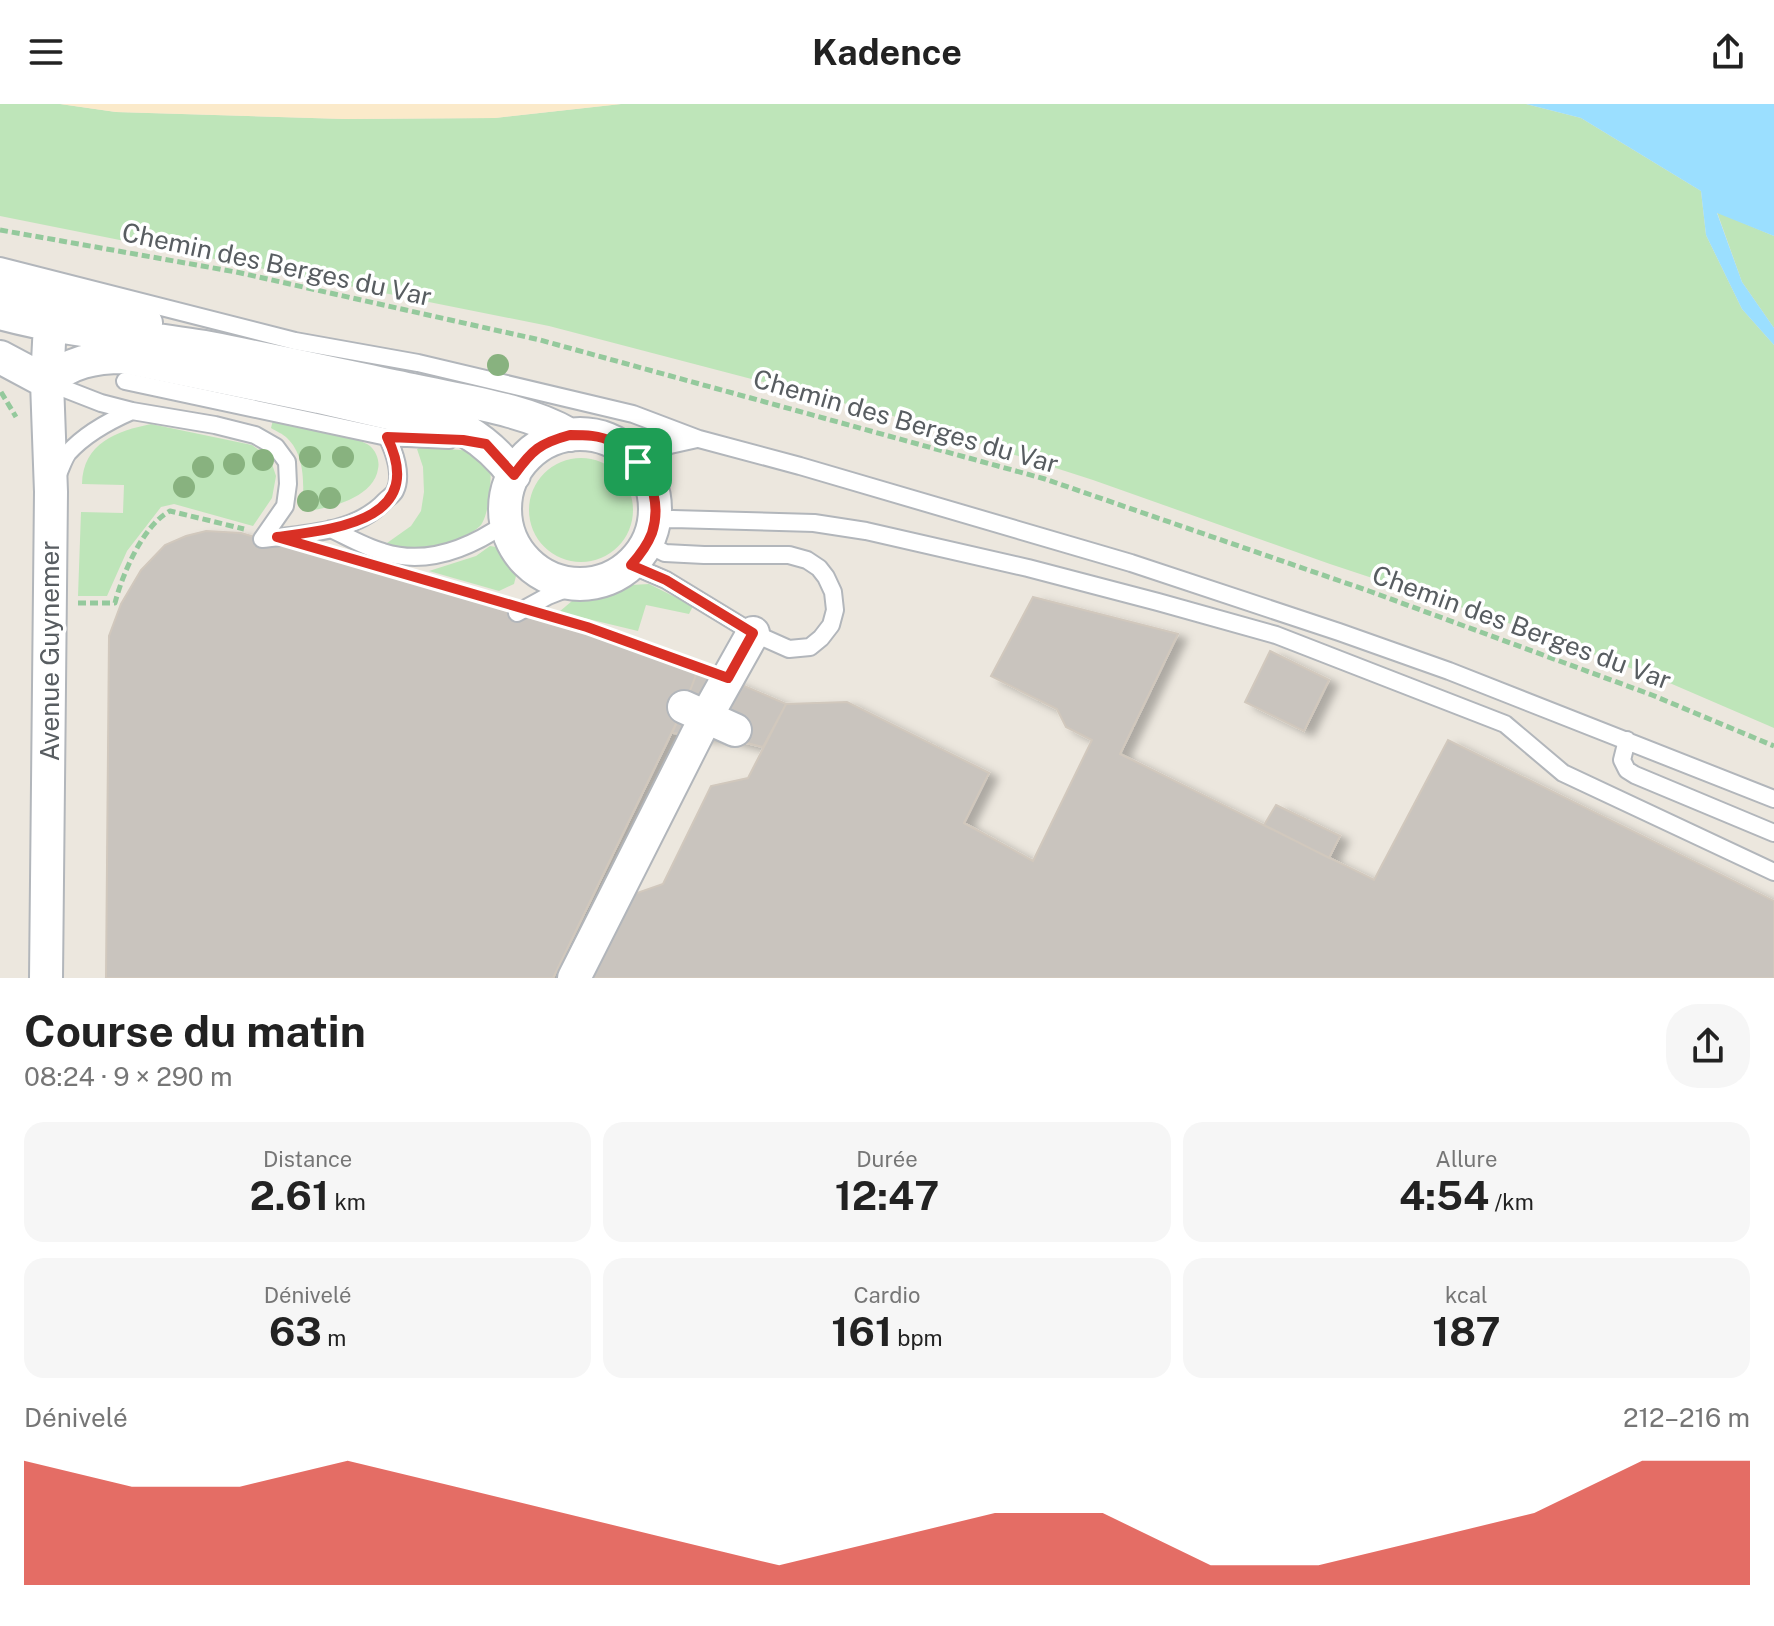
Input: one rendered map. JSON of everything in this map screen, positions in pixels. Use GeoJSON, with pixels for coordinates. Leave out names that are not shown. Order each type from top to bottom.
{"type":"FeatureCollection","features":[{"type":"Feature","properties":{"kind":"street"},"geometry":{"type":"LineString","coordinates":[[0,283],[177,332],[208,348]]}},
{"type":"Feature","properties":{"kind":"street"},"geometry":{"type":"LineString","coordinates":[[0,313],[90,332],[208,348],[485,406],[552,424],[570,435]]}},
{"type":"Feature","properties":{"kind":"street","name":"Avenue Guynemer"},"geometry":{"type":"LineString","coordinates":[[46,978],[51,492],[47,382],[50,323]]}},
{"type":"Feature","properties":{"kind":"street"},"geometry":{"type":"LineString","coordinates":[[0,357],[47,382],[80,361],[124,357],[447,426],[466,431],[486,444],[514,475]]}},
{"type":"Feature","properties":{"kind":"street"},"geometry":{"type":"LineString","coordinates":[[570,435],[593,435],[615,442],[638,462],[647,475],[655,497],[644,543],[614,577],[576,585],[551,579],[530,566],[515,547],[506,523],[506,498],[514,475],[528,455],[547,441],[570,435]]}},
{"type":"Feature","properties":{"kind":"street"},"geometry":{"type":"LineString","coordinates":[[574,978],[753,633]]}},
{"type":"Feature","properties":{"kind":"lane"},"geometry":{"type":"LineString","coordinates":[[0,266],[295,341],[418,363],[633,414],[699,439],[1146,568],[1435,666],[1774,799]]}},
{"type":"Feature","properties":{"kind":"lane"},"geometry":{"type":"LineString","coordinates":[[125,381],[387,437],[486,444]]}},
{"type":"Feature","properties":{"kind":"lane"},"geometry":{"type":"LineString","coordinates":[[47,382],[101,403],[132,411],[255,435],[276,447],[287,462],[288,484],[285,506],[264,536]]}},
{"type":"Feature","properties":{"kind":"lane"},"geometry":{"type":"LineString","coordinates":[[51,492],[66,455],[107,422],[132,411]]}},
{"type":"Feature","properties":{"kind":"lane"},"geometry":{"type":"LineString","coordinates":[[264,536],[331,529],[362,520],[379,509],[396,490],[398,475],[396,456],[387,437]]}},
{"type":"Feature","properties":{"kind":"lane"},"geometry":{"type":"LineString","coordinates":[[638,462],[670,445],[699,439]]}},
{"type":"Feature","properties":{"kind":"lane"},"geometry":{"type":"LineString","coordinates":[[644,543],[673,519],[814,523],[866,531],[1042,572],[1276,635],[1505,724],[1563,773],[1774,872]]}},
{"type":"Feature","properties":{"kind":"lane"},"geometry":{"type":"LineString","coordinates":[[331,529],[379,551],[414,557],[450,552],[483,539],[506,523]]}},
{"type":"Feature","properties":{"kind":"lane"},"geometry":{"type":"LineString","coordinates":[[644,543],[665,553],[789,555],[807,560],[819,568],[833,592],[835,610],[831,625],[810,647],[789,649],[753,633],[666,580],[644,543]]}},
{"type":"Feature","properties":{"kind":"lane"},"geometry":{"type":"LineString","coordinates":[[520,612],[576,585]]}},
{"type":"Feature","properties":{"kind":"lane"},"geometry":{"type":"LineString","coordinates":[[1627,740],[1622,760],[1627,770],[1774,833]]}},
{"type":"Feature","properties":{"kind":"path","name":"Chemin des Berges du Var"},"geometry":{"type":"LineString","coordinates":[[0,230],[236,272],[540,340],[1045,479],[1369,591],[1652,695],[1774,746]]}},
{"type":"Feature","properties":{"kind":"path"},"geometry":{"type":"LineString","coordinates":[[49,603],[115,603],[119,586],[141,542],[170,511],[264,536]]}},
{"type":"Feature","properties":{"kind":"path"},"geometry":{"type":"LineString","coordinates":[[425,579],[520,612],[587,627],[728,678]]}},
{"type":"Feature","properties":{"kind":"green space"},"geometry":{"type":"Polygon","coordinates":[[[0,104],[60,104],[116,112],[345,119],[495,118],[621,104],[1526,104],[1581,118],[1701,191],[1706,235],[1742,309],[1774,345],[1774,728],[1665,681],[1517,626],[1093,480],[900,418],[549,326],[0,216],[0,104]]]}},
{"type":"Feature","properties":{"kind":"green space"},"geometry":{"type":"Polygon","coordinates":[[[1717,212],[1774,236],[1774,328],[1742,282],[1717,212]]]}},
{"type":"Feature","properties":{"kind":"green space"},"geometry":{"type":"Polygon","coordinates":[[[273,420],[339,434],[370,446],[376,453],[378,463],[375,479],[359,495],[348,500],[302,511],[301,463],[287,438],[271,428],[273,420]]]}},
{"type":"Feature","properties":{"kind":"green space"},"geometry":{"type":"Polygon","coordinates":[[[151,424],[252,445],[270,458],[276,476],[272,498],[253,526],[174,504],[161,507],[127,551],[107,596],[78,596],[81,512],[123,513],[124,485],[82,484],[88,458],[114,435],[151,424]]]}},
{"type":"Feature","properties":{"kind":"green space"},"geometry":{"type":"Polygon","coordinates":[[[417,449],[473,451],[490,465],[486,514],[480,526],[450,542],[411,549],[389,547],[387,543],[411,526],[421,511],[423,467],[417,449]]]}},
{"type":"Feature","properties":{"kind":"green space"},"geometry":{"type":"Polygon","coordinates":[[[581,458],[601,462],[624,481],[633,510],[629,530],[610,553],[581,562],[561,558],[538,539],[529,510],[533,490],[552,467],[581,458]]]}},
{"type":"Feature","properties":{"kind":"green space"},"geometry":{"type":"Polygon","coordinates":[[[490,546],[496,547],[516,576],[514,584],[499,591],[429,571],[476,556],[490,546]]]}},
{"type":"Feature","properties":{"kind":"green space"},"geometry":{"type":"Polygon","coordinates":[[[649,584],[693,606],[689,614],[646,605],[638,631],[559,612],[572,601],[603,598],[631,585],[649,584]]]}},
{"type":"Feature","properties":{"kind":"sand"},"geometry":{"type":"Polygon","coordinates":[[[60,104],[621,104],[495,118],[345,119],[116,112],[60,104]]]}},
{"type":"Feature","properties":{"kind":"water"},"geometry":{"type":"Polygon","coordinates":[[[1526,104],[1774,104],[1774,236],[1717,213],[1742,282],[1774,328],[1774,345],[1742,309],[1706,235],[1701,191],[1581,118],[1526,104]]]}},
{"type":"Feature","properties":{"kind":"building"},"geometry":{"type":"Polygon","coordinates":[[[206,531],[241,533],[644,651],[697,672],[684,707],[553,978],[106,978],[109,636],[121,604],[141,570],[165,545],[206,531]]]}},
{"type":"Feature","properties":{"kind":"building"},"geometry":{"type":"Polygon","coordinates":[[[1033,597],[1178,634],[1120,754],[1374,880],[1448,740],[1774,901],[1774,978],[590,978],[634,894],[663,884],[711,786],[748,778],[786,704],[847,702],[989,773],[964,823],[1033,861],[1092,740],[1066,727],[1057,709],[991,676],[1033,597]]]}},
{"type":"Feature","properties":{"kind":"building"},"geometry":{"type":"Polygon","coordinates":[[[1270,651],[1329,680],[1304,731],[1245,702],[1270,651]]]}},
{"type":"Feature","properties":{"kind":"building"},"geometry":{"type":"Polygon","coordinates":[[[697,672],[735,682],[786,704],[763,747],[726,738],[672,733],[697,672]]]}},
{"type":"Feature","properties":{"kind":"building"},"geometry":{"type":"Polygon","coordinates":[[[1276,805],[1340,836],[1329,858],[1264,825],[1276,805]]]}},
{"type":"Feature","properties":{"kind":"route"},"geometry":{"type":"LineString","coordinates":[[570,435],[593,435],[615,442],[638,462],[647,475],[655,497],[655,520],[647,544],[631,565],[666,580],[753,633],[728,678],[587,627],[277,537],[331,529],[362,520],[379,509],[396,490],[398,475],[396,456],[387,437],[486,444],[514,475],[528,455],[547,441],[570,435]]}}]}
